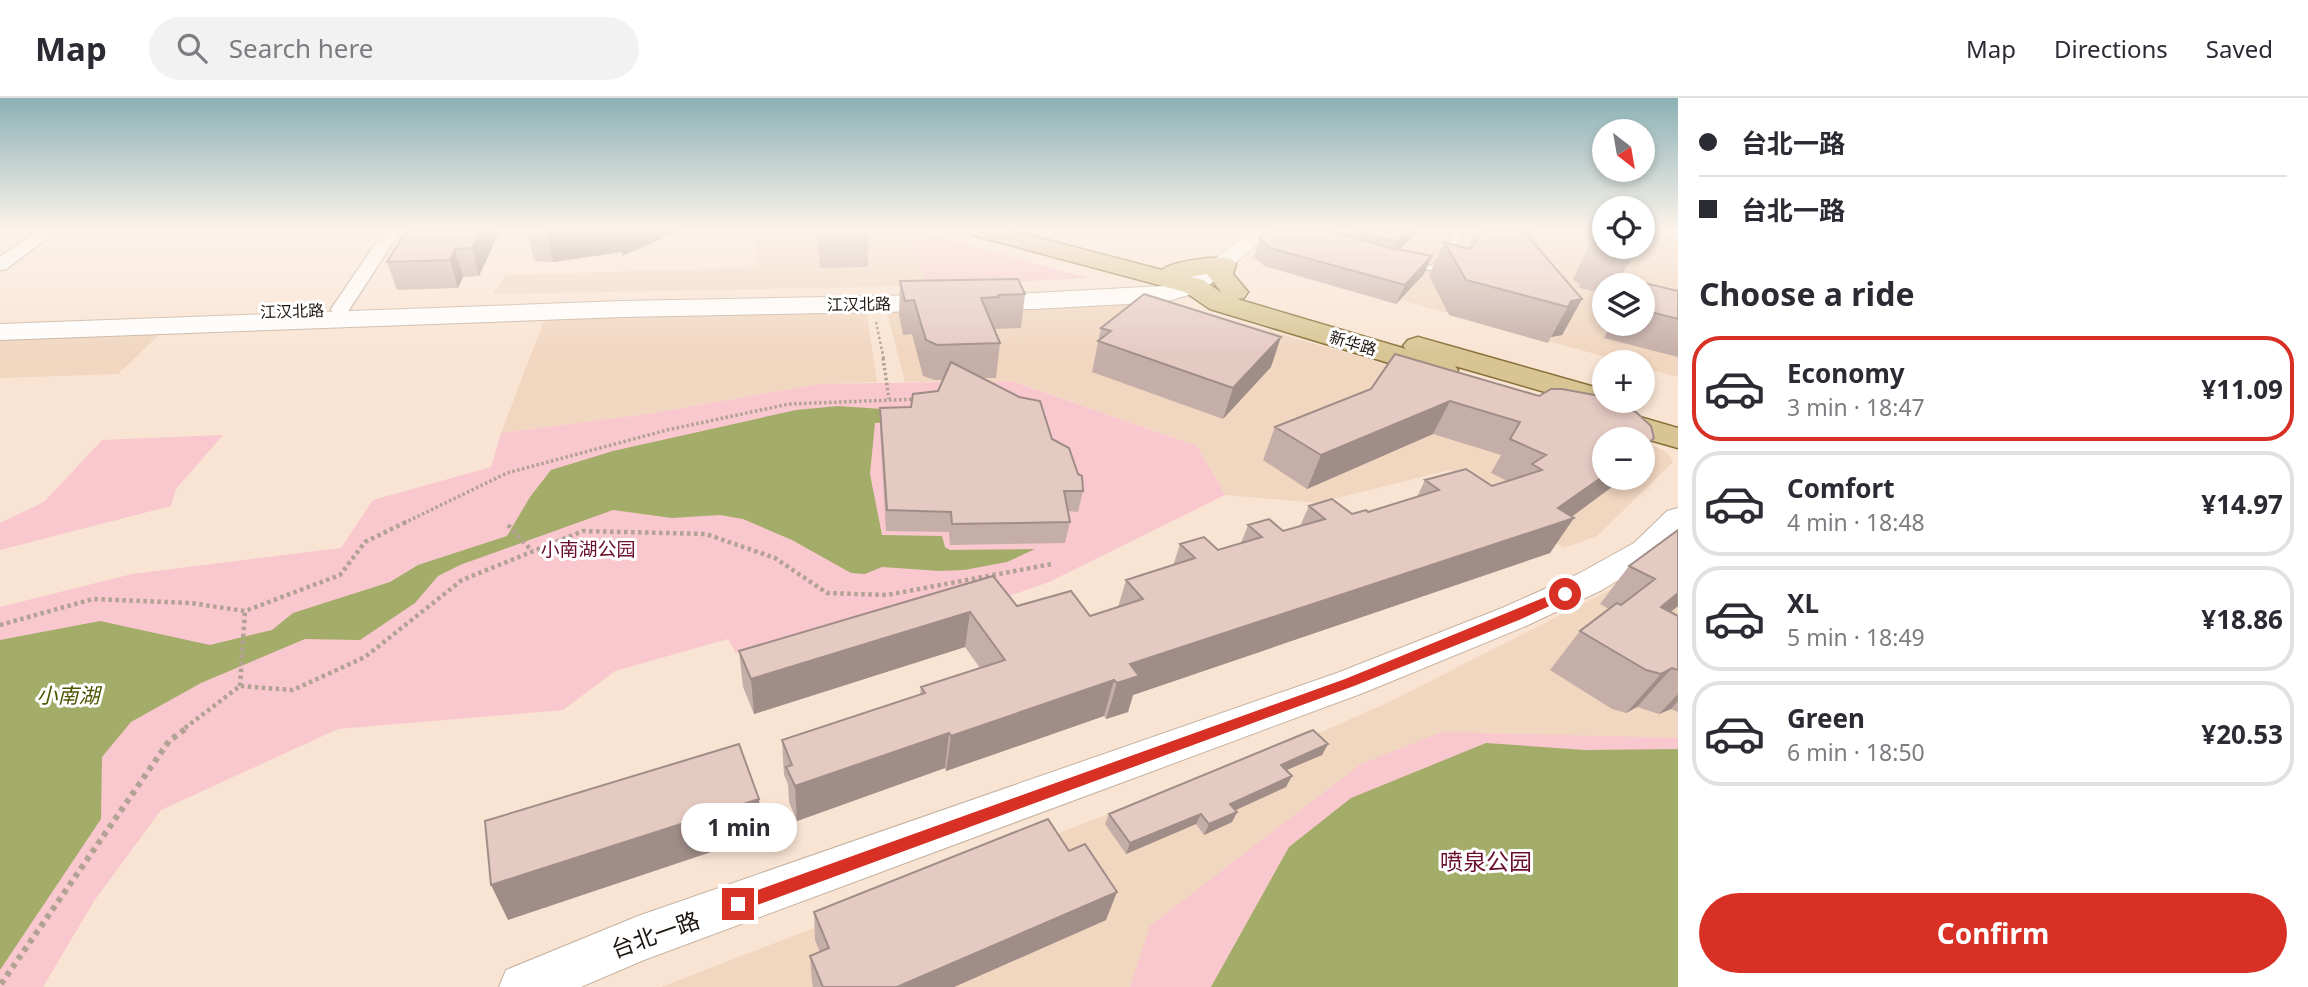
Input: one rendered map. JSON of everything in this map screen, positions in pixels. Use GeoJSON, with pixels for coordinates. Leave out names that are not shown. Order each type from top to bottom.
{"type":"FeatureCollection","features":[{"type":"Feature","properties":{"kind":"main road","name":"新华路"},"geometry":{"type":"LineString","coordinates":[[1126,271],[1592,396]]}},
{"type":"Feature","properties":{"kind":"main road","name":"新华路"},"geometry":{"type":"LineString","coordinates":[[1135,271],[1167,283]]}},
{"type":"Feature","properties":{"kind":"main road"},"geometry":{"type":"LineString","coordinates":[[1167,283],[1201,271]]}},
{"type":"Feature","properties":{"kind":"main road"},"geometry":{"type":"LineString","coordinates":[[1219,271],[1220,276],[1232,286],[1227,298]]}},
{"type":"Feature","properties":{"kind":"main road","name":"江汉北路"},"geometry":{"type":"LineString","coordinates":[[0,322],[1167,283]]}},
{"type":"Feature","properties":{"kind":"main road","name":"江汉北路"},"geometry":{"type":"LineString","coordinates":[[0,332],[608,309],[1034,301],[1167,283]]}},
{"type":"Feature","properties":{"kind":"main road","name":"新华路"},"geometry":{"type":"LineString","coordinates":[[1227,298],[1678,438]]}},
{"type":"Feature","properties":{"kind":"main road","name":"新华路"},"geometry":{"type":"LineString","coordinates":[[1651,413],[1678,421]]}},
{"type":"Feature","properties":{"kind":"street"},"geometry":{"type":"LineString","coordinates":[[340,309],[365,271]]}},
{"type":"Feature","properties":{"kind":"street","name":"台北一路"},"geometry":{"type":"LineString","coordinates":[[523,987],[638,939],[1350,683],[1514,617],[1590,582],[1645,550],[1678,518]]}},
{"type":"Feature","properties":{"kind":"path"},"geometry":{"type":"LineString","coordinates":[[873,304],[889,400]]}},
{"type":"Feature","properties":{"kind":"path"},"geometry":{"type":"LineString","coordinates":[[0,625],[93,599],[190,603],[245,611],[340,575],[365,542],[507,472],[653,433],[789,404],[926,399]]}},
{"type":"Feature","properties":{"kind":"path"},"geometry":{"type":"LineString","coordinates":[[508,525],[532,551]]}},
{"type":"Feature","properties":{"kind":"path"},"geometry":{"type":"LineString","coordinates":[[1,984],[169,741],[240,686],[293,690],[365,657],[462,580],[532,551],[583,531],[706,534],[775,558],[827,593],[887,596],[1052,564]]}},
{"type":"Feature","properties":{"kind":"path"},"geometry":{"type":"LineString","coordinates":[[240,686],[245,611]]}},
{"type":"Feature","properties":{"kind":"shaded area"},"geometry":{"type":"Polygon","coordinates":[[[615,271],[923,271],[930,286],[493,294],[505,275],[615,271]]]}},
{"type":"Feature","properties":{"kind":"shaded area"},"geometry":{"type":"Polygon","coordinates":[[[1298,271],[1678,271],[1678,377],[1655,371],[1655,350],[1592,350],[1592,353],[1298,271]]]}},
{"type":"Feature","properties":{"kind":"shaded area"},"geometry":{"type":"Polygon","coordinates":[[[1169,302],[1399,368],[1592,435],[1592,490],[1644,490],[1597,536],[1564,548],[1449,470],[1318,503],[1225,495],[1197,446],[1013,381],[905,382],[886,308],[1169,302]]]}},
{"type":"Feature","properties":{"kind":"shaded area"},"geometry":{"type":"Polygon","coordinates":[[[866,308],[877,382],[820,384],[648,414],[501,433],[545,318],[866,308]]]}},
{"type":"Feature","properties":{"kind":"shaded area"},"geometry":{"type":"Polygon","coordinates":[[[166,328],[118,374],[0,378],[0,334],[166,328]]]}},
{"type":"Feature","properties":{"kind":"shaded area"},"geometry":{"type":"Polygon","coordinates":[[[1655,446],[1668,453],[1673,462],[1655,480],[1655,446]]]}},
{"type":"Feature","properties":{"kind":"shaded area"},"geometry":{"type":"Polygon","coordinates":[[[1678,549],[1678,738],[1151,926],[1130,987],[661,987],[1328,729],[1387,703],[1663,563],[1678,549]]]}},
{"type":"Feature","properties":{"kind":"green space"},"geometry":{"type":"Polygon","coordinates":[[[923,271],[1065,271],[1089,278],[930,286],[923,271]]]}},
{"type":"Feature","properties":{"kind":"green space","name":"小南湖公园"},"geometry":{"type":"Polygon","coordinates":[[[1012,381],[1197,446],[1225,495],[1049,582],[991,602],[870,612],[736,653],[728,639],[615,671],[563,710],[338,729],[161,810],[94,901],[43,987],[0,987],[0,607],[132,574],[341,548],[373,500],[491,467],[501,433],[648,414],[820,384],[1012,381]]]}},
{"type":"Feature","properties":{"kind":"green space"},"geometry":{"type":"Polygon","coordinates":[[[223,435],[176,489],[171,506],[0,550],[0,523],[44,502],[102,440],[223,435]]]}},
{"type":"Feature","properties":{"kind":"green space","name":"喷泉公园"},"geometry":{"type":"Polygon","coordinates":[[[1442,732],[1678,738],[1678,987],[1130,987],[1150,926],[1361,764],[1442,732]]]}},
{"type":"Feature","properties":{"kind":"water","name":"小南湖"},"geometry":{"type":"Polygon","coordinates":[[[838,406],[897,410],[897,422],[875,423],[870,474],[882,535],[942,536],[945,547],[950,550],[1035,549],[1007,562],[964,570],[882,567],[865,574],[851,573],[792,540],[743,519],[720,515],[672,518],[613,510],[460,565],[438,576],[415,603],[360,640],[305,639],[201,683],[131,722],[102,757],[101,819],[0,970],[0,640],[100,621],[210,645],[272,630],[293,613],[390,582],[418,565],[507,536],[530,497],[551,470],[613,451],[796,410],[838,406]]]}},
{"type":"Feature","properties":{"kind":"water","name":"喷泉公园"},"geometry":{"type":"Polygon","coordinates":[[[1486,743],[1585,750],[1678,749],[1678,987],[1211,987],[1289,847],[1351,798],[1486,743]]]}},
{"type":"Feature","properties":{"kind":"building"},"geometry":{"type":"Polygon","coordinates":[[[1356,271],[1418,271],[1405,285],[1356,271]]]}},
{"type":"Feature","properties":{"kind":"building"},"geometry":{"type":"Polygon","coordinates":[[[1461,271],[1558,271],[1582,299],[1571,301],[1568,307],[1466,280],[1461,271]]]}},
{"type":"Feature","properties":{"kind":"building"},"geometry":{"type":"Polygon","coordinates":[[[1018,279],[1025,294],[981,298],[1000,343],[937,345],[926,340],[914,300],[905,301],[900,281],[1018,279]]]}},
{"type":"Feature","properties":{"kind":"building"},"geometry":{"type":"Polygon","coordinates":[[[1655,286],[1678,291],[1678,319],[1655,313],[1655,286]]]}},
{"type":"Feature","properties":{"kind":"building"},"geometry":{"type":"Polygon","coordinates":[[[1144,294],[1281,337],[1233,388],[1098,341],[1111,331],[1101,328],[1144,294]]]}},
{"type":"Feature","properties":{"kind":"building"},"geometry":{"type":"Polygon","coordinates":[[[1395,354],[1539,396],[1551,389],[1592,395],[1592,413],[1637,413],[1651,427],[1592,427],[1592,484],[1558,508],[1574,518],[1130,664],[1139,676],[1117,683],[1114,680],[795,786],[786,767],[792,765],[782,740],[925,693],[921,687],[1005,660],[970,612],[751,679],[739,651],[993,576],[1017,606],[1071,591],[1090,616],[1143,599],[1126,580],[1195,558],[1180,544],[1204,537],[1218,550],[1262,537],[1248,525],[1269,519],[1283,531],[1325,519],[1309,506],[1332,499],[1352,514],[1366,510],[1368,512],[1439,490],[1425,480],[1466,469],[1492,486],[1542,470],[1532,464],[1546,455],[1510,439],[1520,422],[1450,401],[1321,455],[1275,427],[1371,389],[1395,354]]]}},
{"type":"Feature","properties":{"kind":"building"},"geometry":{"type":"Polygon","coordinates":[[[951,362],[1019,397],[1040,401],[1052,439],[1069,448],[1078,474],[1082,476],[1083,491],[1064,491],[1070,522],[952,524],[951,512],[887,510],[880,408],[911,407],[913,394],[938,391],[951,362]]]}},
{"type":"Feature","properties":{"kind":"building"},"geometry":{"type":"Polygon","coordinates":[[[1678,530],[1678,593],[1661,607],[1678,616],[1678,670],[1672,668],[1661,674],[1646,670],[1580,631],[1655,579],[1629,566],[1678,530]]]}},
{"type":"Feature","properties":{"kind":"building"},"geometry":{"type":"Polygon","coordinates":[[[1313,730],[1328,744],[1281,765],[1292,776],[1230,804],[1237,812],[1209,824],[1201,814],[1130,843],[1109,814],[1313,730]]]}},
{"type":"Feature","properties":{"kind":"building"},"geometry":{"type":"Polygon","coordinates":[[[739,744],[759,799],[491,885],[485,821],[739,744]]]}},
{"type":"Feature","properties":{"kind":"building"},"geometry":{"type":"Polygon","coordinates":[[[1048,819],[1069,851],[1085,844],[1117,892],[897,987],[823,987],[810,956],[829,948],[814,912],[1048,819]]]}},
{"type":"Feature","properties":{"kind":"route"},"geometry":{"type":"LineString","coordinates":[[738,904],[1350,683],[1565,594]]}}]}
